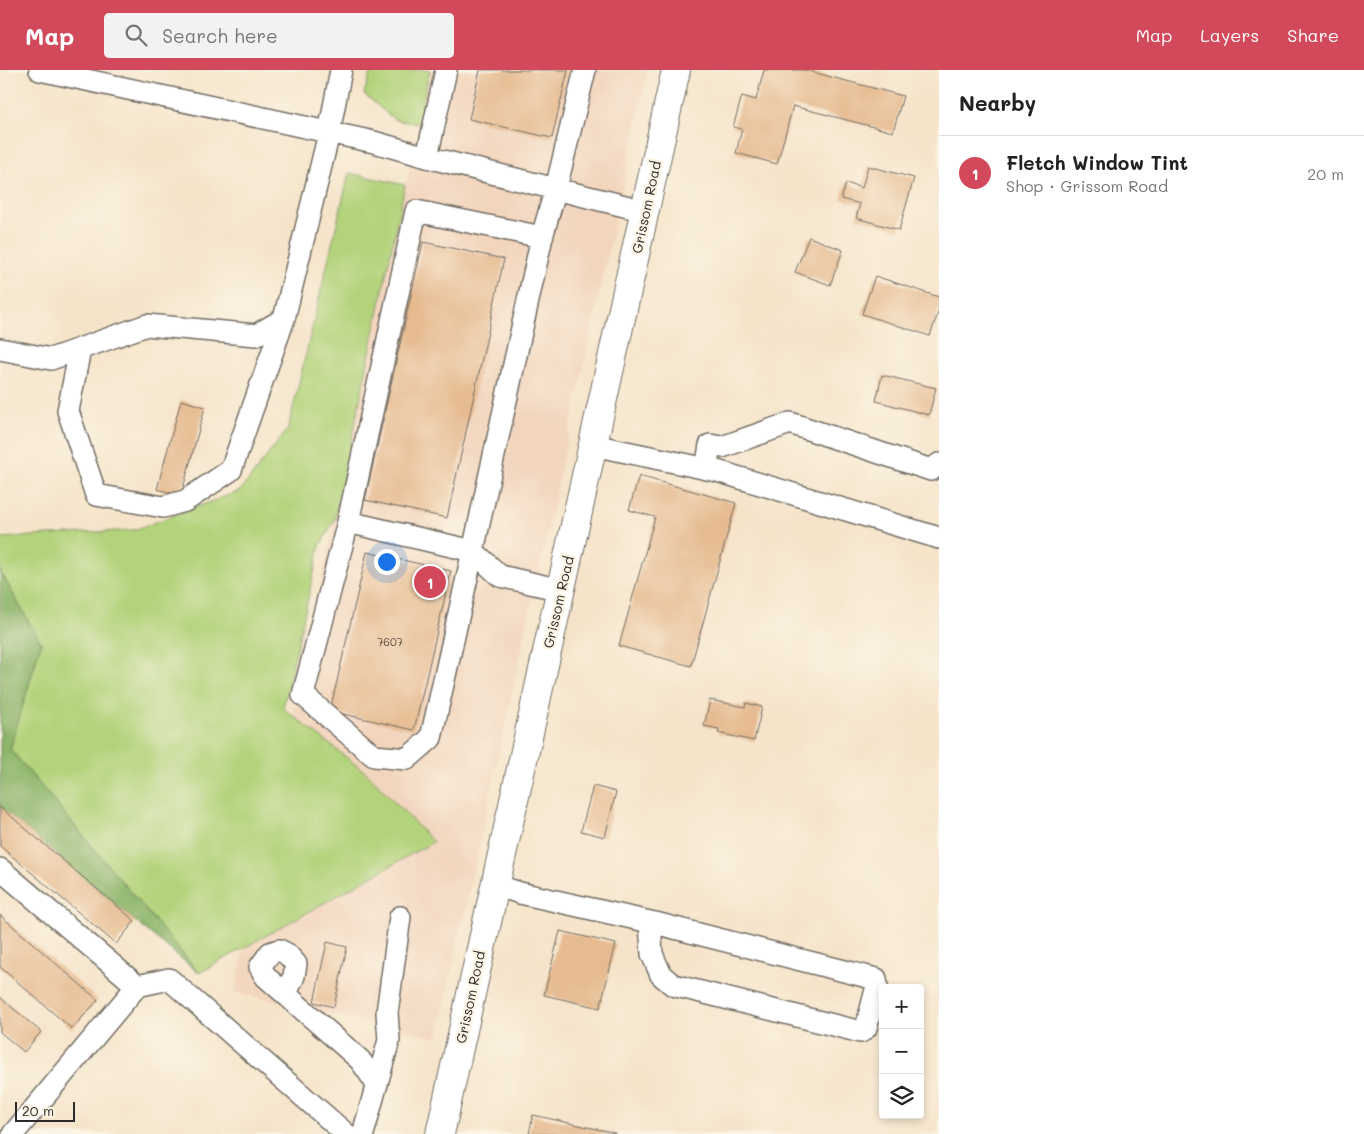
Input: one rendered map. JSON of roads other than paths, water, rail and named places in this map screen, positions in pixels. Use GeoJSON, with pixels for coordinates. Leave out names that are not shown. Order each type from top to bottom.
{"type":"FeatureCollection","features":[{"type":"Feature","properties":{"kind":"main road","name":"Grissom Road"},"geometry":{"type":"LineString","coordinates":[[440,1134],[676,70]]}},
{"type":"Feature","properties":{"kind":"lane"},"geometry":{"type":"LineString","coordinates":[[40,70],[374,142],[645,211]]}},
{"type":"Feature","properties":{"kind":"lane"},"geometry":{"type":"LineString","coordinates":[[80,348],[68,411],[96,495],[163,507],[185,501],[231,470],[284,319],[329,133],[342,70]]}},
{"type":"Feature","properties":{"kind":"lane"},"geometry":{"type":"LineString","coordinates":[[427,157],[446,70]]}},
{"type":"Feature","properties":{"kind":"lane"},"geometry":{"type":"LineString","coordinates":[[542,237],[416,211],[348,522],[303,695],[374,756],[408,759],[430,738],[474,551],[542,237],[585,70]]}},
{"type":"Feature","properties":{"kind":"lane"},"geometry":{"type":"LineString","coordinates":[[0,349],[51,359],[147,325],[256,336],[284,319]]}},
{"type":"Feature","properties":{"kind":"lane"},"geometry":{"type":"LineString","coordinates":[[706,469],[710,445],[722,447],[790,423],[931,470],[939,464]]}},
{"type":"Feature","properties":{"kind":"lane"},"geometry":{"type":"LineString","coordinates":[[593,445],[717,471],[939,538]]}},
{"type":"Feature","properties":{"kind":"lane"},"geometry":{"type":"LineString","coordinates":[[348,522],[474,551],[500,576],[561,590]]}},
{"type":"Feature","properties":{"kind":"lane"},"geometry":{"type":"LineString","coordinates":[[0,869],[137,986]]}},
{"type":"Feature","properties":{"kind":"lane"},"geometry":{"type":"LineString","coordinates":[[495,885],[520,893],[650,922],[876,979],[877,986],[866,1028],[861,1032],[673,985],[661,975],[652,954],[650,922]]}},
{"type":"Feature","properties":{"kind":"lane"},"geometry":{"type":"LineString","coordinates":[[362,1134],[378,1084],[389,1040],[387,1013],[400,917]]}},
{"type":"Feature","properties":{"kind":"lane"},"geometry":{"type":"LineString","coordinates":[[13,1134],[137,986],[169,979],[346,1134]]}},
{"type":"Feature","properties":{"kind":"lane"},"geometry":{"type":"LineString","coordinates":[[286,994],[360,1060],[378,1084]]}},
{"type":"Feature","properties":{"kind":"place","name":"Fletch Window Tint"},"geometry":{"type":"Point","coordinates":[430,582]}}]}
